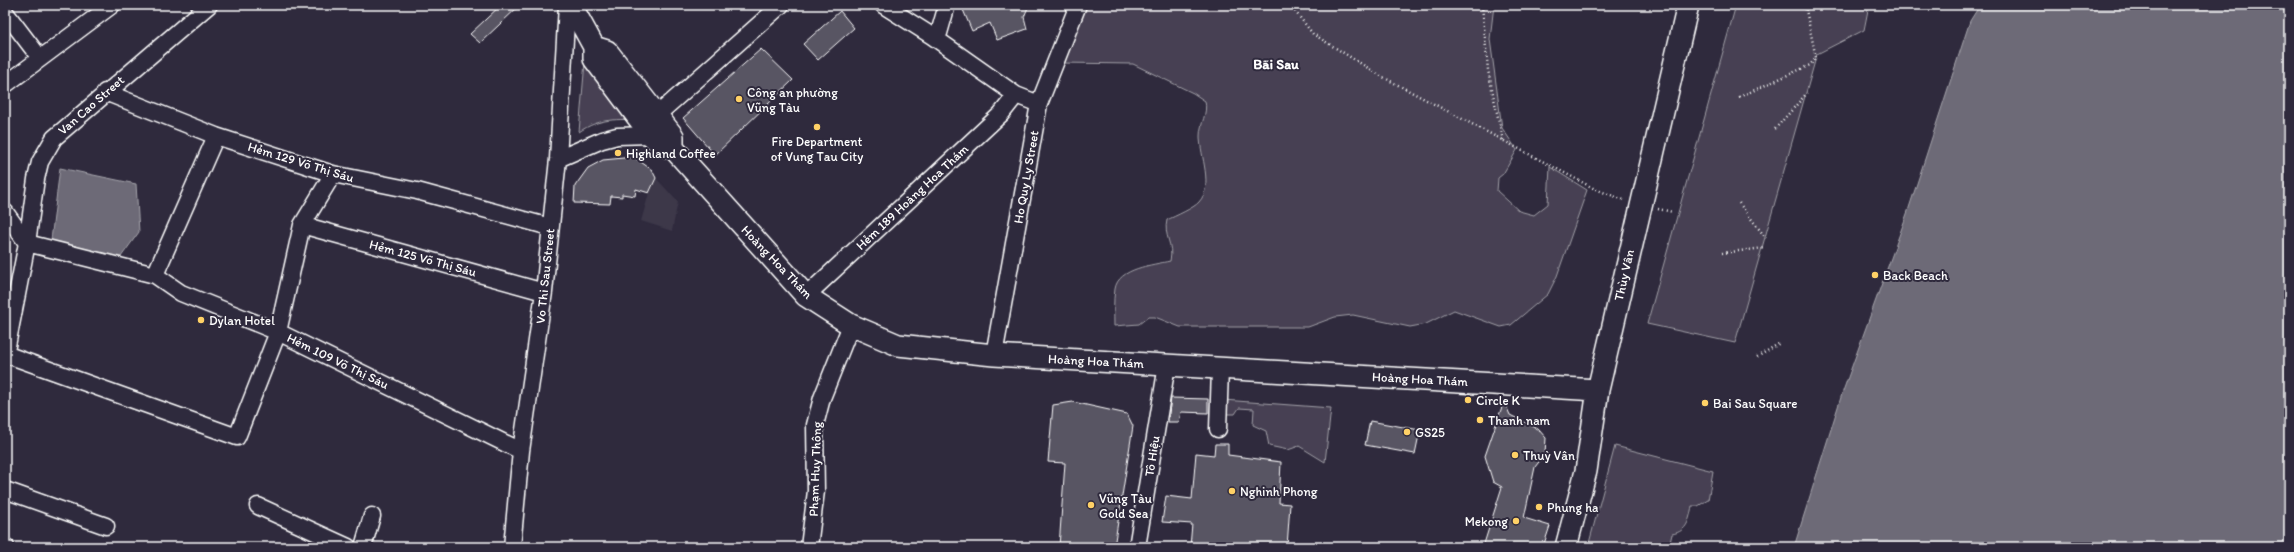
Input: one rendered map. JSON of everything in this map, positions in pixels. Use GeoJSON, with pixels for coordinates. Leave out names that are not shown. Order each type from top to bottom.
{"type":"FeatureCollection","features":[{"type":"Feature","properties":{"kind":"main road","name":"Hoàng Hoa Thám"},"geometry":{"type":"LineString","coordinates":[[571,5],[594,47],[594,59],[651,135],[661,146],[673,148],[806,296],[851,325],[898,345],[994,355],[1598,390]]}},
{"type":"Feature","properties":{"kind":"main road","name":"Thùy Vân"},"geometry":{"type":"LineString","coordinates":[[1566,547],[1586,471],[1598,390],[1640,205],[1688,5]]}},
{"type":"Feature","properties":{"kind":"main road","name":"Hoàng Hoa Thám"},"geometry":{"type":"LineString","coordinates":[[594,47],[607,51],[673,136],[673,148]]}},
{"type":"Feature","properties":{"kind":"street"},"geometry":{"type":"LineString","coordinates":[[5,85],[112,5]]}},
{"type":"Feature","properties":{"kind":"street","name":"Van Cao Street"},"geometry":{"type":"LineString","coordinates":[[5,355],[27,243],[36,179],[40,162],[54,138],[105,92],[209,5]]}},
{"type":"Feature","properties":{"kind":"street","name":"Vo Thi Sau Street"},"geometry":{"type":"LineString","coordinates":[[512,547],[521,451],[544,292],[558,160],[567,5]]}},
{"type":"Feature","properties":{"kind":"street"},"geometry":{"type":"LineString","coordinates":[[657,115],[781,5]]}},
{"type":"Feature","properties":{"kind":"street"},"geometry":{"type":"LineString","coordinates":[[883,5],[932,36],[1016,96],[1038,104]]}},
{"type":"Feature","properties":{"kind":"street"},"geometry":{"type":"LineString","coordinates":[[932,36],[939,33],[948,5]]}},
{"type":"Feature","properties":{"kind":"street","name":"Ho Quy Ly Street"},"geometry":{"type":"LineString","coordinates":[[994,355],[1038,104],[1078,5]]}},
{"type":"Feature","properties":{"kind":"street"},"geometry":{"type":"LineString","coordinates":[[5,12],[40,58]]}},
{"type":"Feature","properties":{"kind":"street","name":"Hẻm 129 Võ Thị Sáu"},"geometry":{"type":"LineString","coordinates":[[105,92],[216,136],[333,174],[417,192],[550,227]]}},
{"type":"Feature","properties":{"kind":"street","name":"Hẻm 189 Hoàng Hoa Thám"},"geometry":{"type":"LineString","coordinates":[[806,296],[1001,114],[1016,96]]}},
{"type":"Feature","properties":{"kind":"street"},"geometry":{"type":"LineString","coordinates":[[558,160],[609,138],[651,135]]}},
{"type":"Feature","properties":{"kind":"street"},"geometry":{"type":"LineString","coordinates":[[155,275],[216,136]]}},
{"type":"Feature","properties":{"kind":"street"},"geometry":{"type":"LineString","coordinates":[[5,355],[237,437],[278,332],[302,225],[333,174]]}},
{"type":"Feature","properties":{"kind":"street"},"geometry":{"type":"LineString","coordinates":[[5,212],[27,243]]}},
{"type":"Feature","properties":{"kind":"street","name":"Hẻm 125 Võ Thị Sáu"},"geometry":{"type":"LineString","coordinates":[[302,225],[544,292]]}},
{"type":"Feature","properties":{"kind":"street","name":"Hẻm 109 Võ Thị Sáu"},"geometry":{"type":"LineString","coordinates":[[27,243],[155,275],[181,293],[278,332],[521,451]]}},
{"type":"Feature","properties":{"kind":"street","name":"Phạm Huy Thông"},"geometry":{"type":"LineString","coordinates":[[809,547],[816,491],[815,425],[822,398],[851,325]]}},
{"type":"Feature","properties":{"kind":"street","name":"Tô Hiệu"},"geometry":{"type":"LineString","coordinates":[[1137,547],[1166,365]]}},
{"type":"Feature","properties":{"kind":"street"},"geometry":{"type":"LineString","coordinates":[[1218,429],[1220,369]]}},
{"type":"Feature","properties":{"kind":"street"},"geometry":{"type":"LineString","coordinates":[[5,490],[106,526]]}},
{"type":"Feature","properties":{"kind":"street"},"geometry":{"type":"LineString","coordinates":[[258,506],[348,547]]}},
{"type":"Feature","properties":{"kind":"street"},"geometry":{"type":"LineString","coordinates":[[363,547],[372,516]]}},
{"type":"Feature","properties":{"kind":"path"},"geometry":{"type":"LineString","coordinates":[[1290,5],[1314,34],[1381,76],[1503,142],[1596,189],[1640,205],[1673,212]]}},
{"type":"Feature","properties":{"kind":"path"},"geometry":{"type":"LineString","coordinates":[[1482,5],[1488,70],[1503,142]]}},
{"type":"Feature","properties":{"kind":"path"},"geometry":{"type":"LineString","coordinates":[[1739,97],[1810,65],[1816,58],[1806,10],[1811,5]]}},
{"type":"Feature","properties":{"kind":"path"},"geometry":{"type":"LineString","coordinates":[[1775,129],[1807,93]]}},
{"type":"Feature","properties":{"kind":"path"},"geometry":{"type":"LineString","coordinates":[[1739,203],[1766,238]]}},
{"type":"Feature","properties":{"kind":"path"},"geometry":{"type":"LineString","coordinates":[[1722,253],[1764,248]]}},
{"type":"Feature","properties":{"kind":"path"},"geometry":{"type":"LineString","coordinates":[[1757,357],[1780,343]]}},
{"type":"Feature","properties":{"kind":"shaded area"},"geometry":{"type":"Polygon","coordinates":[[[1085,5],[1494,5],[1490,39],[1502,128],[1517,150],[1503,174],[1498,178],[1497,191],[1519,211],[1534,215],[1548,204],[1550,167],[1587,190],[1557,276],[1548,294],[1511,325],[1501,327],[1454,310],[1426,324],[1410,327],[1353,315],[1335,317],[1308,327],[1180,327],[1155,317],[1148,317],[1139,324],[1114,326],[1115,289],[1122,276],[1146,266],[1170,261],[1171,250],[1166,231],[1167,220],[1193,207],[1199,202],[1203,195],[1206,179],[1200,136],[1206,106],[1205,101],[1193,93],[1133,64],[1061,63],[1085,5]]]}},
{"type":"Feature","properties":{"kind":"shaded area"},"geometry":{"type":"Polygon","coordinates":[[[1736,5],[1869,5],[1864,30],[1817,54],[1735,343],[1647,324],[1736,5]]]}},
{"type":"Feature","properties":{"kind":"shaded area"},"geometry":{"type":"Polygon","coordinates":[[[1980,5],[2289,5],[2289,547],[1794,547],[1842,394],[1908,211],[1970,21],[1980,5]]]}},
{"type":"Feature","properties":{"kind":"shaded area"},"geometry":{"type":"Polygon","coordinates":[[[586,50],[640,120],[609,120],[586,127],[579,132],[586,50]]]}},
{"type":"Feature","properties":{"kind":"shaded area"},"geometry":{"type":"Polygon","coordinates":[[[60,168],[136,184],[139,232],[118,261],[50,248],[60,168]]]}},
{"type":"Feature","properties":{"kind":"shaded area"},"geometry":{"type":"Polygon","coordinates":[[[656,178],[678,202],[672,231],[641,221],[649,193],[656,178]]]}},
{"type":"Feature","properties":{"kind":"shaded area"},"geometry":{"type":"Polygon","coordinates":[[[1223,400],[1331,408],[1325,462],[1299,446],[1288,450],[1269,446],[1266,431],[1253,425],[1254,409],[1239,408],[1235,414],[1224,414],[1223,400]]]}},
{"type":"Feature","properties":{"kind":"shaded area"},"geometry":{"type":"Polygon","coordinates":[[[1615,446],[1713,471],[1708,500],[1698,506],[1692,506],[1685,528],[1672,534],[1669,547],[1588,547],[1615,446]]]}},
{"type":"Feature","properties":{"kind":"building"},"geometry":{"type":"Polygon","coordinates":[[[501,5],[520,5],[480,43],[470,34],[501,5]]]}},
{"type":"Feature","properties":{"kind":"building"},"geometry":{"type":"Polygon","coordinates":[[[961,5],[1029,5],[1024,17],[1027,29],[997,40],[990,23],[972,31],[961,5]]]}},
{"type":"Feature","properties":{"kind":"building"},"geometry":{"type":"Polygon","coordinates":[[[840,11],[854,28],[818,60],[803,44],[840,11]]]}},
{"type":"Feature","properties":{"kind":"building","name":"Công an phường Vũng Tàu"},"geometry":{"type":"Polygon","coordinates":[[[761,49],[793,80],[715,155],[683,118],[761,49]]]}},
{"type":"Feature","properties":{"kind":"building"},"geometry":{"type":"Polygon","coordinates":[[[634,157],[652,170],[656,178],[649,193],[636,189],[635,196],[622,194],[622,197],[611,196],[610,204],[574,203],[575,186],[588,168],[603,160],[634,157]]]}},
{"type":"Feature","properties":{"kind":"building"},"geometry":{"type":"Polygon","coordinates":[[[1171,398],[1208,399],[1208,413],[1181,412],[1179,422],[1168,422],[1171,398]]]}},
{"type":"Feature","properties":{"kind":"building"},"geometry":{"type":"Polygon","coordinates":[[[1504,401],[1510,415],[1538,429],[1546,438],[1545,454],[1535,467],[1524,518],[1550,526],[1543,547],[1483,547],[1502,487],[1493,482],[1485,456],[1504,401]]]}},
{"type":"Feature","properties":{"kind":"building","name":"Vũng Tàu Gold Sea"},"geometry":{"type":"Polygon","coordinates":[[[1073,402],[1127,414],[1133,426],[1114,547],[1059,547],[1065,463],[1048,462],[1053,405],[1073,402]]]}},
{"type":"Feature","properties":{"kind":"building"},"geometry":{"type":"Polygon","coordinates":[[[1370,421],[1420,430],[1415,454],[1365,445],[1370,421]]]}},
{"type":"Feature","properties":{"kind":"building","name":"Nghinh Phong"},"geometry":{"type":"Polygon","coordinates":[[[1215,444],[1228,444],[1228,455],[1281,462],[1279,503],[1290,504],[1287,547],[1190,547],[1192,524],[1162,522],[1166,496],[1192,499],[1196,453],[1214,455],[1215,444]]]}},
{"type":"Feature","properties":{"kind":"place","name":"Công an phường Vũng Tàu"},"geometry":{"type":"Point","coordinates":[739,99]}},
{"type":"Feature","properties":{"kind":"place","name":"Fire Department of Vung Tau City"},"geometry":{"type":"Point","coordinates":[817,127]}},
{"type":"Feature","properties":{"kind":"place","name":"Highland Coffee"},"geometry":{"type":"Point","coordinates":[618,153]}},
{"type":"Feature","properties":{"kind":"place","name":"Back Beach"},"geometry":{"type":"Point","coordinates":[1875,275]}},
{"type":"Feature","properties":{"kind":"place","name":"Dylan Hotel"},"geometry":{"type":"Point","coordinates":[201,320]}},
{"type":"Feature","properties":{"kind":"place","name":"Circle K"},"geometry":{"type":"Point","coordinates":[1468,400]}},
{"type":"Feature","properties":{"kind":"place","name":"Bai Sau Square"},"geometry":{"type":"Point","coordinates":[1705,403]}},
{"type":"Feature","properties":{"kind":"place","name":"Thanh nam"},"geometry":{"type":"Point","coordinates":[1480,420]}},
{"type":"Feature","properties":{"kind":"place","name":"GS25"},"geometry":{"type":"Point","coordinates":[1407,432]}},
{"type":"Feature","properties":{"kind":"place","name":"Thuỳ Vân"},"geometry":{"type":"Point","coordinates":[1515,455]}},
{"type":"Feature","properties":{"kind":"place","name":"Nghinh Phong"},"geometry":{"type":"Point","coordinates":[1232,491]}},
{"type":"Feature","properties":{"kind":"place","name":"Vũng Tàu Gold Sea"},"geometry":{"type":"Point","coordinates":[1091,505]}},
{"type":"Feature","properties":{"kind":"place","name":"Phung ha"},"geometry":{"type":"Point","coordinates":[1539,507]}},
{"type":"Feature","properties":{"kind":"place","name":"Mekong"},"geometry":{"type":"Point","coordinates":[1516,521]}},
{"type":"Feature","properties":{"kind":"district","name":"Bãi Sau"},"geometry":{"type":"Point","coordinates":[1276,64]}}]}
